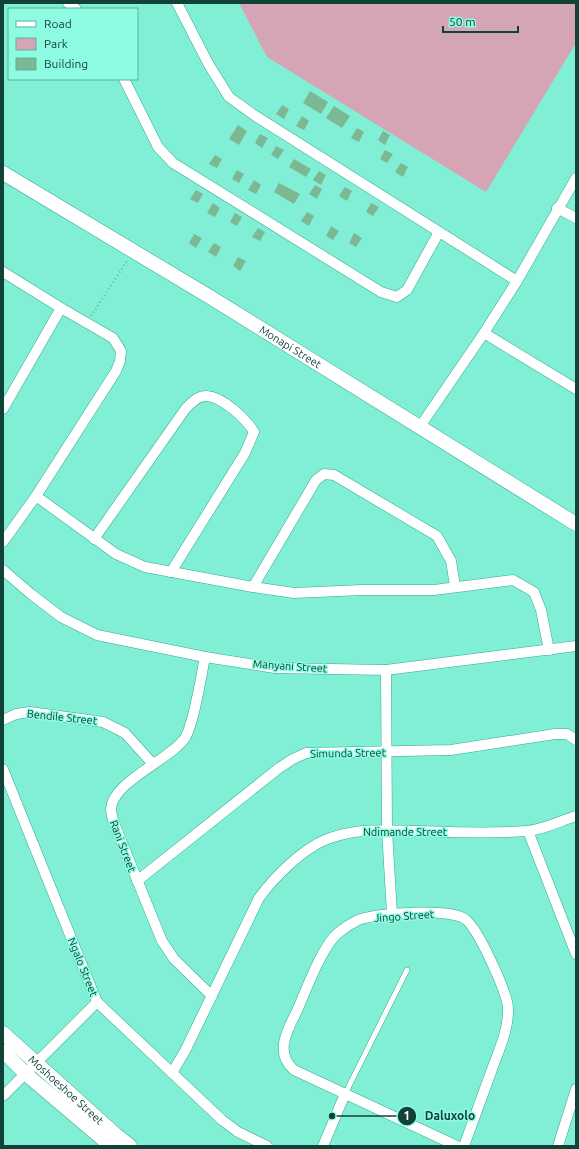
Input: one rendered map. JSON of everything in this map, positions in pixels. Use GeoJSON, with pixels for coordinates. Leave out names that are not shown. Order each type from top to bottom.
{"type":"FeatureCollection","features":[{"type":"Feature","properties":{"kind":"street"},"geometry":{"type":"LineString","coordinates":[[177,3],[209,65],[229,97],[254,115],[517,281]]}},
{"type":"Feature","properties":{"kind":"street"},"geometry":{"type":"LineString","coordinates":[[124,80],[158,147],[173,163],[381,292],[397,298],[407,290],[440,232]]}},
{"type":"Feature","properties":{"kind":"street","name":"Monapi Street"},"geometry":{"type":"LineString","coordinates":[[3,173],[133,251],[576,524]]}},
{"type":"Feature","properties":{"kind":"street"},"geometry":{"type":"LineString","coordinates":[[419,428],[484,333],[517,281],[557,208],[576,178]]}},
{"type":"Feature","properties":{"kind":"street"},"geometry":{"type":"LineString","coordinates":[[557,208],[576,218]]}},
{"type":"Feature","properties":{"kind":"street"},"geometry":{"type":"LineString","coordinates":[[3,272],[113,338],[121,351],[120,361],[36,496],[3,542]]}},
{"type":"Feature","properties":{"kind":"street"},"geometry":{"type":"LineString","coordinates":[[3,409],[61,308]]}},
{"type":"Feature","properties":{"kind":"street"},"geometry":{"type":"LineString","coordinates":[[484,333],[576,389]]}},
{"type":"Feature","properties":{"kind":"street"},"geometry":{"type":"LineString","coordinates":[[94,539],[186,408],[196,399],[206,396],[217,398],[248,423],[254,432],[245,454],[171,572]]}},
{"type":"Feature","properties":{"kind":"street"},"geometry":{"type":"LineString","coordinates":[[253,587],[316,480],[324,474],[334,475],[437,536],[451,561],[455,586]]}},
{"type":"Feature","properties":{"kind":"street"},"geometry":{"type":"LineString","coordinates":[[36,496],[116,554],[145,567],[253,587],[294,593],[362,590],[434,590],[455,586],[513,580],[534,592],[541,610],[549,650]]}},
{"type":"Feature","properties":{"kind":"street","name":"Manyani Street"},"geometry":{"type":"LineString","coordinates":[[3,570],[61,617],[97,635],[205,657],[274,668],[386,670],[576,646]]}},
{"type":"Feature","properties":{"kind":"street","name":"Rani Street"},"geometry":{"type":"LineString","coordinates":[[205,657],[191,722],[185,738],[121,790],[111,807],[118,833],[152,922],[174,960],[212,996]]}},
{"type":"Feature","properties":{"kind":"street"},"geometry":{"type":"LineString","coordinates":[[386,670],[387,830],[392,914]]}},
{"type":"Feature","properties":{"kind":"street","name":"Bendile Street"},"geometry":{"type":"LineString","coordinates":[[3,720],[16,714],[30,712],[103,722],[124,733],[153,764]]}},
{"type":"Feature","properties":{"kind":"street","name":"Simunda Street"},"geometry":{"type":"LineString","coordinates":[[137,881],[293,759],[306,753],[451,750],[555,734],[567,734],[576,740]]}},
{"type":"Feature","properties":{"kind":"street","name":"Ngalo Street"},"geometry":{"type":"LineString","coordinates":[[3,769],[97,1002],[222,1120],[238,1132],[267,1146]]}},
{"type":"Feature","properties":{"kind":"street","name":"Ndimande Street"},"geometry":{"type":"LineString","coordinates":[[172,1073],[212,996],[259,898],[276,877],[315,844],[327,839],[358,832],[387,830],[457,832],[528,831],[576,816]]}},
{"type":"Feature","properties":{"kind":"street"},"geometry":{"type":"LineString","coordinates":[[528,831],[576,954]]}},
{"type":"Feature","properties":{"kind":"street","name":"Jingo Street"},"geometry":{"type":"LineString","coordinates":[[457,1146],[294,1070],[286,1063],[283,1054],[284,1044],[291,1023],[332,939],[358,920],[392,914],[446,914],[459,916],[467,921],[495,968],[507,1003],[507,1021],[501,1044],[464,1146]]}},
{"type":"Feature","properties":{"kind":"street"},"geometry":{"type":"LineString","coordinates":[[3,1096],[97,1002]]}},
{"type":"Feature","properties":{"kind":"street","name":"Moshoeshoe Street"},"geometry":{"type":"LineString","coordinates":[[3,1033],[31,1068],[112,1146]]}},
{"type":"Feature","properties":{"kind":"street","name":"Moshoeshoe Street"},"geometry":{"type":"LineString","coordinates":[[3,1051],[31,1068],[130,1146]]}},
{"type":"Feature","properties":{"kind":"street"},"geometry":{"type":"LineString","coordinates":[[558,1146],[576,1089]]}},
{"type":"Feature","properties":{"kind":"street"},"geometry":{"type":"LineString","coordinates":[[323,1146],[346,1094]]}},
{"type":"Feature","properties":{"kind":"lane"},"geometry":{"type":"LineString","coordinates":[[346,1094],[407,970]]}},
{"type":"Feature","properties":{"kind":"path"},"geometry":{"type":"LineString","coordinates":[[87,322],[133,251]]}},
{"type":"Feature","properties":{"kind":"green space"},"geometry":{"type":"Polygon","coordinates":[[[239,3],[576,3],[576,43],[486,192],[267,57],[239,3]]]}},
{"type":"Feature","properties":{"kind":"building"},"geometry":{"type":"Polygon","coordinates":[[[310,91],[328,102],[321,114],[303,103],[310,91]]]}},
{"type":"Feature","properties":{"kind":"building"},"geometry":{"type":"Polygon","coordinates":[[[282,105],[289,109],[284,119],[276,114],[282,105]]]}},
{"type":"Feature","properties":{"kind":"building"},"geometry":{"type":"Polygon","coordinates":[[[334,106],[350,116],[342,128],[326,118],[334,106]]]}},
{"type":"Feature","properties":{"kind":"building"},"geometry":{"type":"Polygon","coordinates":[[[302,116],[309,121],[304,130],[296,126],[302,116]]]}},
{"type":"Feature","properties":{"kind":"building"},"geometry":{"type":"Polygon","coordinates":[[[238,125],[247,131],[239,145],[229,139],[238,125]]]}},
{"type":"Feature","properties":{"kind":"building"},"geometry":{"type":"Polygon","coordinates":[[[357,128],[364,132],[359,142],[351,138],[357,128]]]}},
{"type":"Feature","properties":{"kind":"building"},"geometry":{"type":"Polygon","coordinates":[[[383,131],[390,135],[385,145],[378,140],[383,131]]]}},
{"type":"Feature","properties":{"kind":"building"},"geometry":{"type":"Polygon","coordinates":[[[260,134],[268,138],[262,148],[255,143],[260,134]]]}},
{"type":"Feature","properties":{"kind":"building"},"geometry":{"type":"Polygon","coordinates":[[[276,146],[284,150],[278,159],[271,155],[276,146]]]}},
{"type":"Feature","properties":{"kind":"building"},"geometry":{"type":"Polygon","coordinates":[[[385,150],[393,154],[387,163],[380,159],[385,150]]]}},
{"type":"Feature","properties":{"kind":"building"},"geometry":{"type":"Polygon","coordinates":[[[215,155],[222,159],[217,168],[209,164],[215,155]]]}},
{"type":"Feature","properties":{"kind":"building"},"geometry":{"type":"Polygon","coordinates":[[[294,159],[311,169],[306,177],[289,167],[294,159]]]}},
{"type":"Feature","properties":{"kind":"building"},"geometry":{"type":"Polygon","coordinates":[[[401,163],[408,167],[403,177],[395,172],[401,163]]]}},
{"type":"Feature","properties":{"kind":"building"},"geometry":{"type":"Polygon","coordinates":[[[237,170],[244,174],[239,183],[232,179],[237,170]]]}},
{"type":"Feature","properties":{"kind":"building"},"geometry":{"type":"Polygon","coordinates":[[[319,171],[326,175],[321,185],[313,180],[319,171]]]}},
{"type":"Feature","properties":{"kind":"building"},"geometry":{"type":"Polygon","coordinates":[[[254,180],[261,185],[256,194],[248,190],[254,180]]]}},
{"type":"Feature","properties":{"kind":"building"},"geometry":{"type":"Polygon","coordinates":[[[279,183],[300,194],[294,204],[274,192],[279,183]]]}},
{"type":"Feature","properties":{"kind":"building"},"geometry":{"type":"Polygon","coordinates":[[[315,185],[322,189],[317,199],[309,194],[315,185]]]}},
{"type":"Feature","properties":{"kind":"building"},"geometry":{"type":"Polygon","coordinates":[[[345,187],[352,191],[347,201],[339,196],[345,187]]]}},
{"type":"Feature","properties":{"kind":"building"},"geometry":{"type":"Polygon","coordinates":[[[196,190],[203,194],[198,203],[190,199],[196,190]]]}},
{"type":"Feature","properties":{"kind":"building"},"geometry":{"type":"Polygon","coordinates":[[[213,203],[220,208],[215,217],[207,213],[213,203]]]}},
{"type":"Feature","properties":{"kind":"building"},"geometry":{"type":"Polygon","coordinates":[[[371,203],[379,207],[373,216],[366,212],[371,203]]]}},
{"type":"Feature","properties":{"kind":"building"},"geometry":{"type":"Polygon","coordinates":[[[307,212],[314,216],[309,226],[301,221],[307,212]]]}},
{"type":"Feature","properties":{"kind":"building"},"geometry":{"type":"Polygon","coordinates":[[[235,213],[242,217],[237,226],[230,222],[235,213]]]}},
{"type":"Feature","properties":{"kind":"building"},"geometry":{"type":"Polygon","coordinates":[[[331,226],[339,231],[333,240],[326,236],[331,226]]]}},
{"type":"Feature","properties":{"kind":"building"},"geometry":{"type":"Polygon","coordinates":[[[258,228],[265,232],[260,241],[252,237],[258,228]]]}},
{"type":"Feature","properties":{"kind":"building"},"geometry":{"type":"Polygon","coordinates":[[[354,233],[362,238],[356,247],[349,243],[354,233]]]}},
{"type":"Feature","properties":{"kind":"building"},"geometry":{"type":"Polygon","coordinates":[[[194,234],[202,238],[196,248],[189,243],[194,234]]]}},
{"type":"Feature","properties":{"kind":"building"},"geometry":{"type":"Polygon","coordinates":[[[214,243],[221,247],[216,257],[208,252],[214,243]]]}},
{"type":"Feature","properties":{"kind":"building"},"geometry":{"type":"Polygon","coordinates":[[[238,257],[246,261],[240,271],[233,266],[238,257]]]}},
{"type":"Feature","properties":{"kind":"place","name":"Daluxolo"},"geometry":{"type":"Point","coordinates":[332,1116]}}]}
